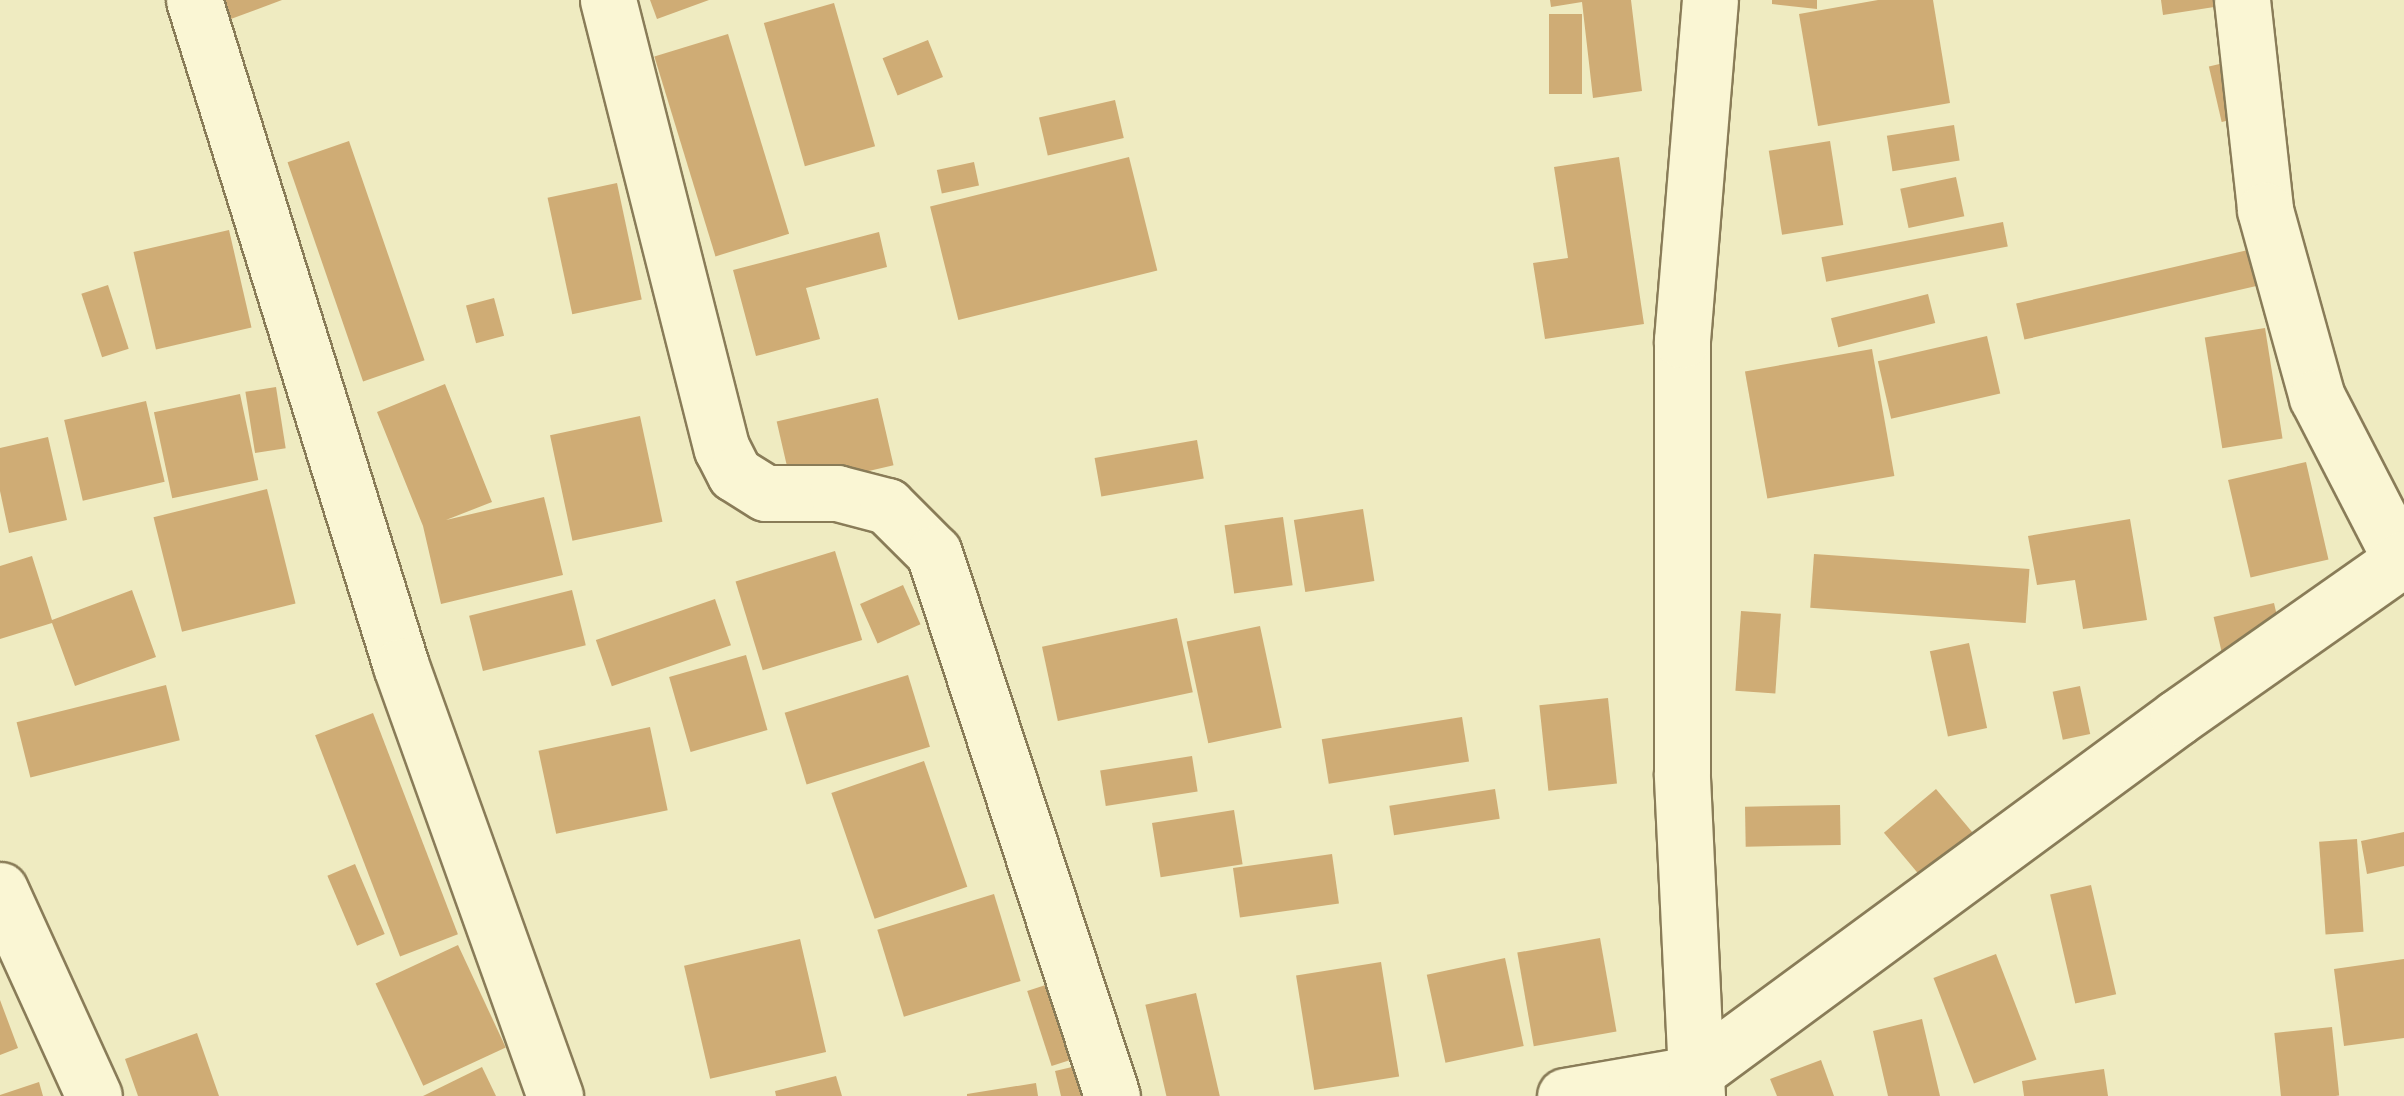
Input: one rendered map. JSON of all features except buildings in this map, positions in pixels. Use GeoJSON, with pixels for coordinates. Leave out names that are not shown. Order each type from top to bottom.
{"type":"FeatureCollection","features":[{"type":"Feature","properties":{"kind":"street"},"geometry":{"type":"LineString","coordinates":[[194,0],[402,666],[555,1096]]}},
{"type":"Feature","properties":{"kind":"street"},"geometry":{"type":"LineString","coordinates":[[608,0],[722,449],[735,474],[766,493],[837,493],[887,506],[934,553],[1112,1096]]}},
{"type":"Feature","properties":{"kind":"street"},"geometry":{"type":"LineString","coordinates":[[1695,1085],[1682,773],[1682,340],[1710,0]]}},
{"type":"Feature","properties":{"kind":"street"},"geometry":{"type":"LineString","coordinates":[[1566,1096],[1695,1085],[2178,717],[2402,559],[2312,378],[2264,210],[2242,0]]}},
{"type":"Feature","properties":{"kind":"street"},"geometry":{"type":"LineString","coordinates":[[0,890],[94,1096]]}}]}
